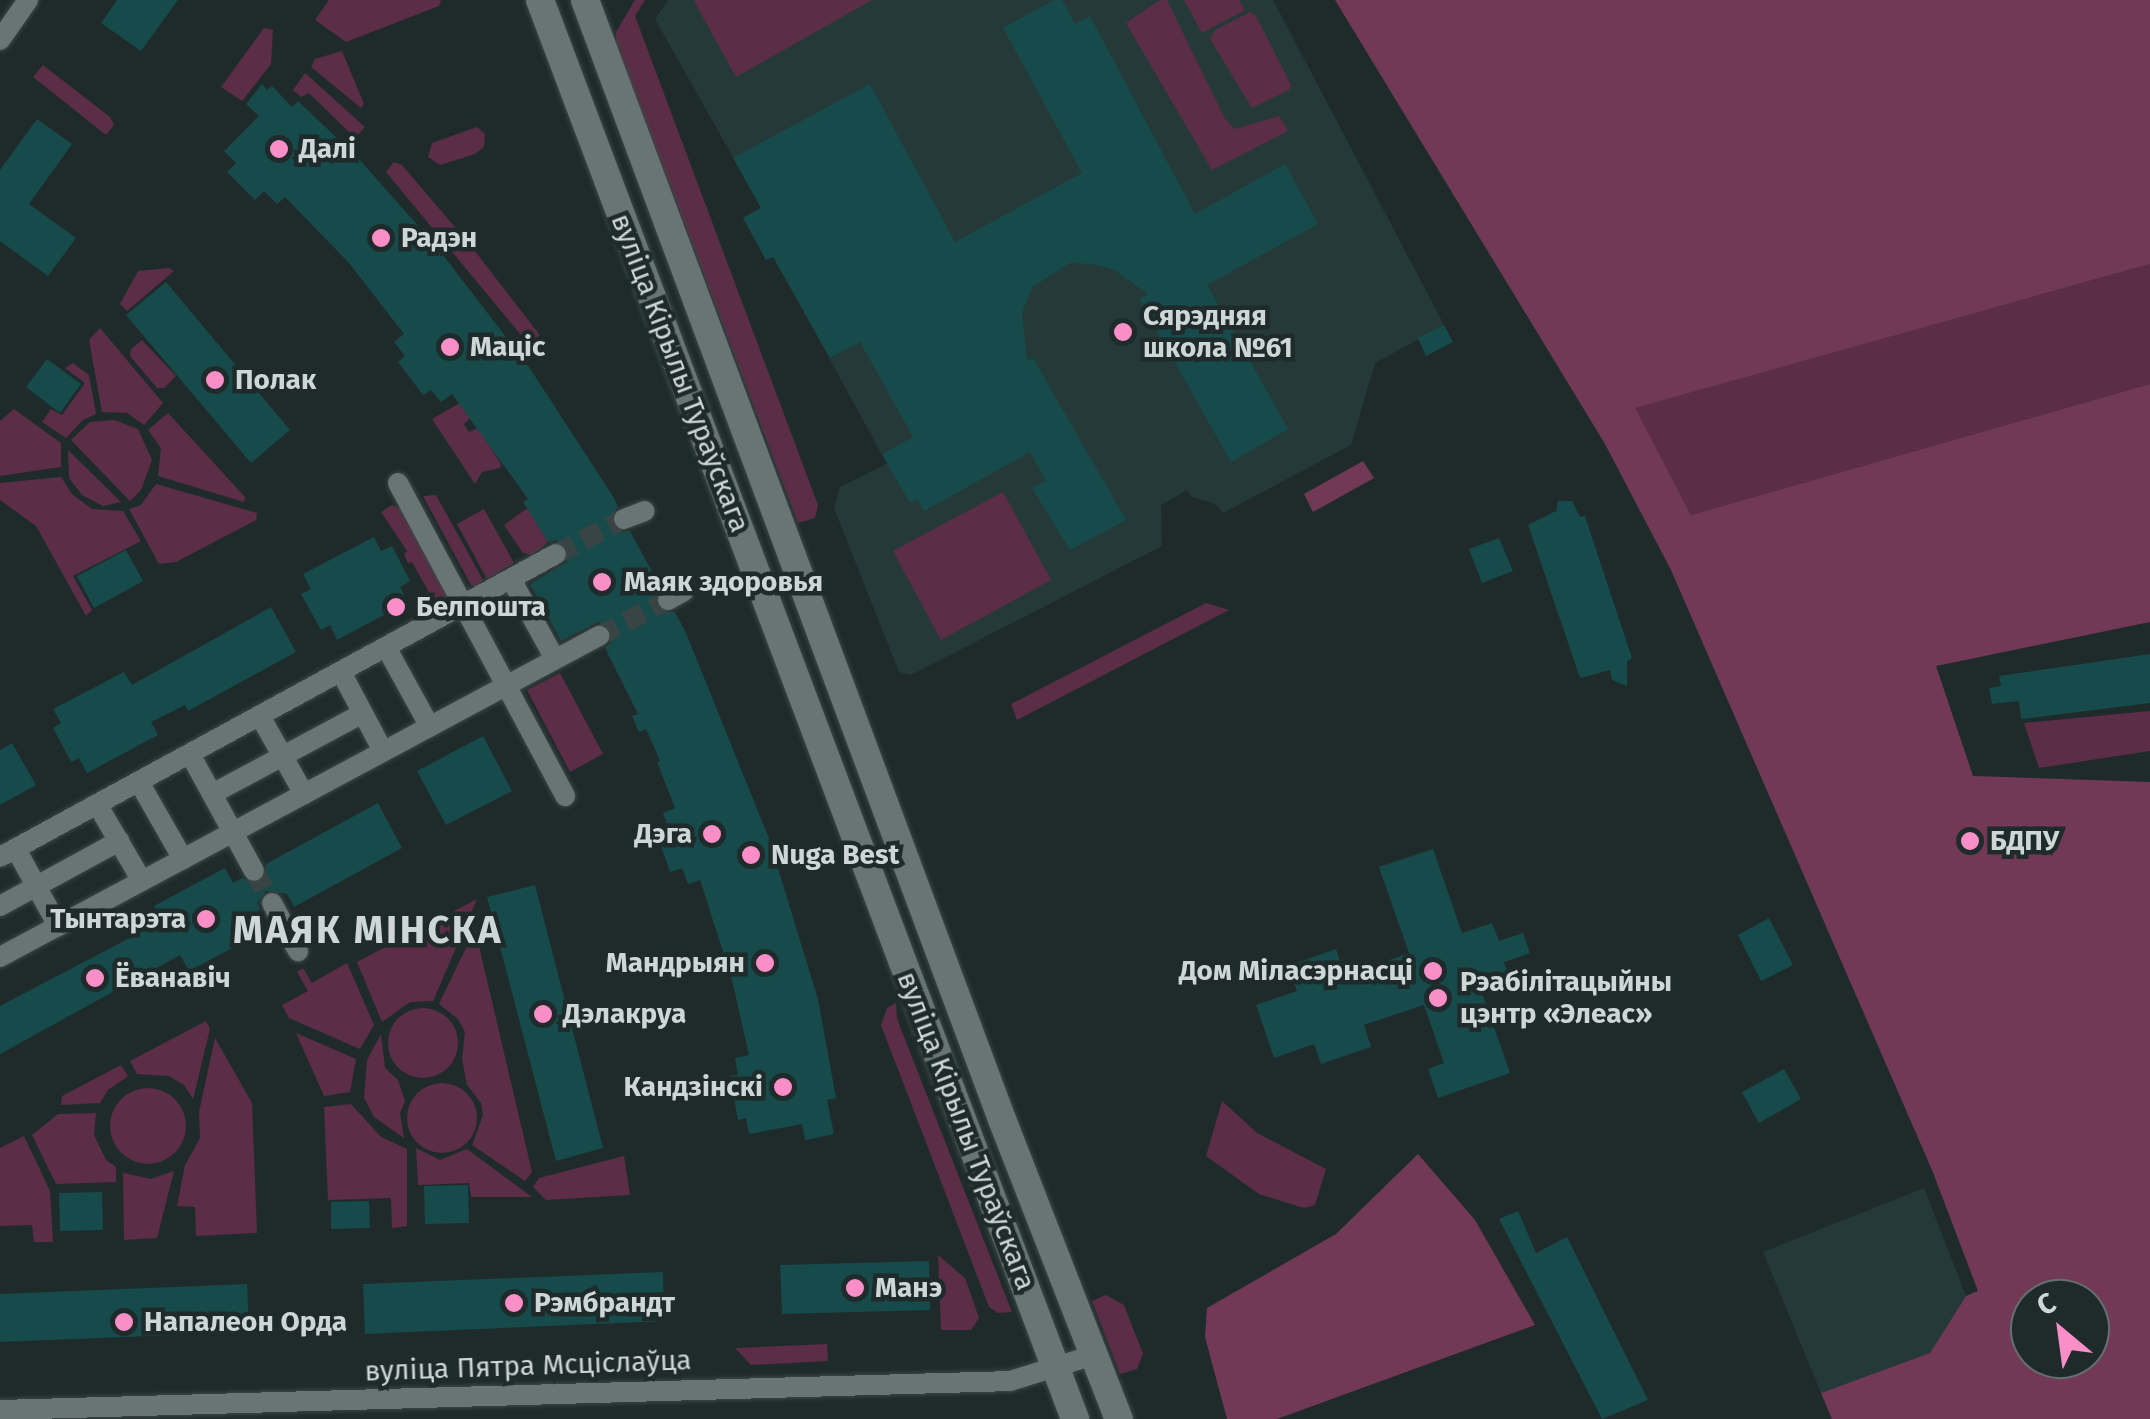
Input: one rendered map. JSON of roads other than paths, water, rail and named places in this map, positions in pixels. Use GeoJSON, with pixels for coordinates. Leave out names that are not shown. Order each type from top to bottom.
{"type":"FeatureCollection","features":[{"type":"Feature","properties":{"kind":"main road","name":"вуліца Кірылы Тураўскага"},"geometry":{"type":"LineString","coordinates":[[540,0],[1075,1419]]}},
{"type":"Feature","properties":{"kind":"main road","name":"вуліца Кірылы Тураўскага"},"geometry":{"type":"LineString","coordinates":[[584,0],[1119,1419]]}},
{"type":"Feature","properties":{"kind":"street"},"geometry":{"type":"LineString","coordinates":[[0,40],[28,0]]}},
{"type":"Feature","properties":{"kind":"street"},"geometry":{"type":"LineString","coordinates":[[398,483],[564,796]]}},
{"type":"Feature","properties":{"kind":"street"},"geometry":{"type":"LineString","coordinates":[[624,519],[645,510]]}},
{"type":"Feature","properties":{"kind":"street"},"geometry":{"type":"LineString","coordinates":[[58,926],[36,886],[8,853],[556,554]]}},
{"type":"Feature","properties":{"kind":"street"},"geometry":{"type":"LineString","coordinates":[[511,579],[555,660]]}},
{"type":"Feature","properties":{"kind":"street"},"geometry":{"type":"LineString","coordinates":[[0,957],[599,636]]}},
{"type":"Feature","properties":{"kind":"street"},"geometry":{"type":"LineString","coordinates":[[386,647],[430,726]]}},
{"type":"Feature","properties":{"kind":"street"},"geometry":{"type":"LineString","coordinates":[[341,672],[383,752]]}},
{"type":"Feature","properties":{"kind":"street"},"geometry":{"type":"LineString","coordinates":[[212,794],[363,713]]}},
{"type":"Feature","properties":{"kind":"street"},"geometry":{"type":"LineString","coordinates":[[260,716],[304,794]]}},
{"type":"Feature","properties":{"kind":"street"},"geometry":{"type":"LineString","coordinates":[[190,754],[254,871]]}},
{"type":"Feature","properties":{"kind":"street"},"geometry":{"type":"LineString","coordinates":[[138,782],[182,859]]}},
{"type":"Feature","properties":{"kind":"street"},"geometry":{"type":"LineString","coordinates":[[97,804],[142,882]]}},
{"type":"Feature","properties":{"kind":"street"},"geometry":{"type":"LineString","coordinates":[[0,906],[119,841]]}},
{"type":"Feature","properties":{"kind":"street"},"geometry":{"type":"LineString","coordinates":[[272,903],[298,952]]}},
{"type":"Feature","properties":{"kind":"street","name":"вуліца Пятра Мсціслаўца"},"geometry":{"type":"LineString","coordinates":[[0,1410],[1010,1381],[1094,1354]]}},
{"type":"Feature","properties":{"kind":"tunnel"},"geometry":{"type":"LineString","coordinates":[[556,554],[624,519]]}},
{"type":"Feature","properties":{"kind":"tunnel"},"geometry":{"type":"LineString","coordinates":[[599,636],[668,600]]}},
{"type":"Feature","properties":{"kind":"tunnel"},"geometry":{"type":"LineString","coordinates":[[254,871],[272,903]]}},
{"type":"Feature","properties":{"kind":"place","name":"Далі"},"geometry":{"type":"Point","coordinates":[279,149]}},
{"type":"Feature","properties":{"kind":"place","name":"Радэн"},"geometry":{"type":"Point","coordinates":[381,238]}},
{"type":"Feature","properties":{"kind":"place","name":"Сярэдняя школа №61"},"geometry":{"type":"Point","coordinates":[1123,332]}},
{"type":"Feature","properties":{"kind":"place","name":"Маціс"},"geometry":{"type":"Point","coordinates":[450,347]}},
{"type":"Feature","properties":{"kind":"place","name":"Полак"},"geometry":{"type":"Point","coordinates":[215,380]}},
{"type":"Feature","properties":{"kind":"place","name":"Маяк здоровья"},"geometry":{"type":"Point","coordinates":[602,582]}},
{"type":"Feature","properties":{"kind":"place","name":"Белпошта"},"geometry":{"type":"Point","coordinates":[396,607]}},
{"type":"Feature","properties":{"kind":"place","name":"Дэга"},"geometry":{"type":"Point","coordinates":[712,834]}},
{"type":"Feature","properties":{"kind":"place","name":"БДПУ"},"geometry":{"type":"Point","coordinates":[1970,841]}},
{"type":"Feature","properties":{"kind":"place","name":"Nuga Best"},"geometry":{"type":"Point","coordinates":[751,855]}},
{"type":"Feature","properties":{"kind":"place","name":"Тынтарэта"},"geometry":{"type":"Point","coordinates":[206,919]}},
{"type":"Feature","properties":{"kind":"place","name":"Мандрыян"},"geometry":{"type":"Point","coordinates":[765,963]}},
{"type":"Feature","properties":{"kind":"place","name":"Дом Міласэрнасці"},"geometry":{"type":"Point","coordinates":[1433,971]}},
{"type":"Feature","properties":{"kind":"place","name":"Ёванавіч"},"geometry":{"type":"Point","coordinates":[95,978]}},
{"type":"Feature","properties":{"kind":"place","name":"Рэабілітацыйны цэнтр «Элеас»"},"geometry":{"type":"Point","coordinates":[1438,998]}},
{"type":"Feature","properties":{"kind":"place","name":"Дэлакруа"},"geometry":{"type":"Point","coordinates":[543,1014]}},
{"type":"Feature","properties":{"kind":"place","name":"Кандзінскі"},"geometry":{"type":"Point","coordinates":[783,1087]}},
{"type":"Feature","properties":{"kind":"place","name":"Манэ"},"geometry":{"type":"Point","coordinates":[855,1288]}},
{"type":"Feature","properties":{"kind":"place","name":"Рэмбрандт"},"geometry":{"type":"Point","coordinates":[514,1303]}},
{"type":"Feature","properties":{"kind":"place","name":"Напалеон Орда"},"geometry":{"type":"Point","coordinates":[124,1322]}},
{"type":"Feature","properties":{"kind":"district","name":"МАЯК МІНСКА"},"geometry":{"type":"Point","coordinates":[368,931]}}]}
